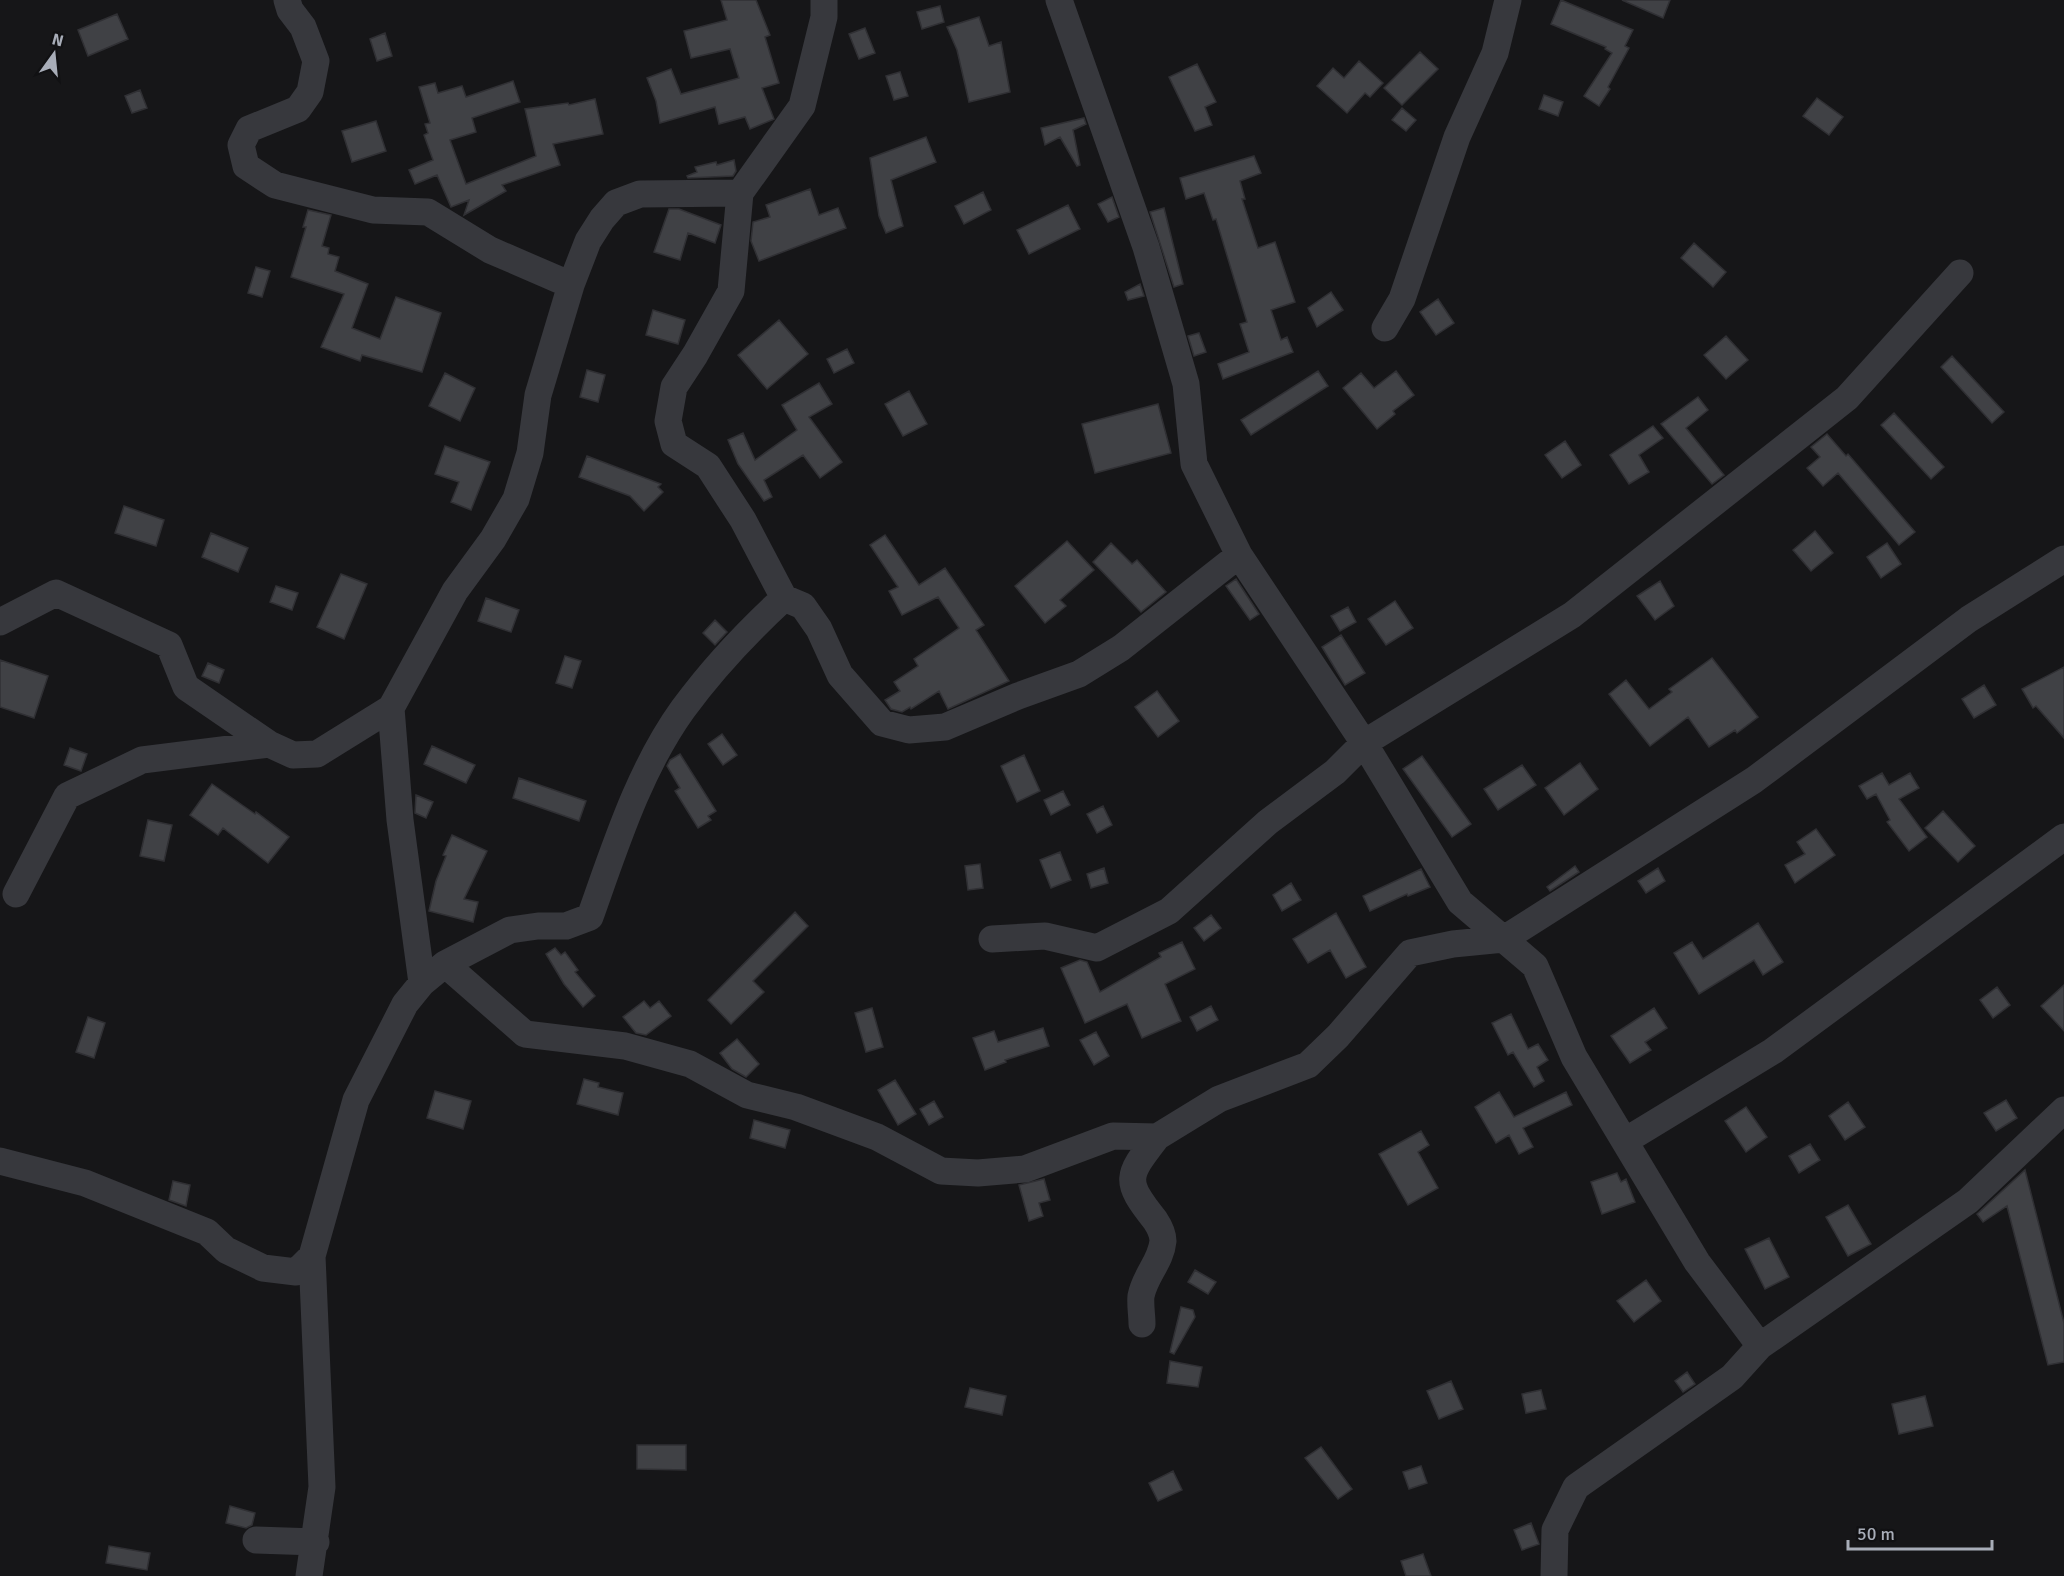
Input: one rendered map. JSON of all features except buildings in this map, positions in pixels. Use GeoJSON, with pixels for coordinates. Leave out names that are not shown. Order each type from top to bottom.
{"type":"FeatureCollection","features":[{"type":"Feature","properties":{"kind":"street"},"geometry":{"type":"LineString","coordinates":[[287,0],[290,10],[303,27],[316,61],[310,92],[298,109],[249,129],[241,145],[246,166],[275,184],[373,210],[428,212],[490,250],[571,285]]}},
{"type":"Feature","properties":{"kind":"street"},"geometry":{"type":"LineString","coordinates":[[824,0],[824,17],[802,106],[740,193],[731,291],[674,387],[668,422],[674,444],[708,466],[720,484],[743,520],[784,598],[802,606],[819,629],[840,675],[882,723],[909,730],[945,727],[1018,696],[1079,674],[1121,648],[1239,555]]}},
{"type":"Feature","properties":{"kind":"street"},"geometry":{"type":"LineString","coordinates":[[1059,0],[1146,247],[1186,384],[1194,464],[1239,555],[1364,743],[1460,902],[1535,966],[1574,1057],[1697,1262],[1760,1346]]}},
{"type":"Feature","properties":{"kind":"street"},"geometry":{"type":"LineString","coordinates":[[1385,328],[1402,299],[1457,137],[1495,53],[1508,0]]}},
{"type":"Feature","properties":{"kind":"street"},"geometry":{"type":"LineString","coordinates":[[0,622],[56,593],[169,645],[186,687],[269,744],[293,755],[317,754],[391,708],[455,591],[493,539],[516,499],[530,453],[538,395],[571,285],[588,241],[616,203],[640,194],[740,193]]}},
{"type":"Feature","properties":{"kind":"street"},"geometry":{"type":"LineString","coordinates":[[992,939],[1045,936],[1097,948],[1169,911],[1268,822],[1335,772],[1364,743],[1572,615],[1847,398],[1960,273]]}},
{"type":"Feature","properties":{"kind":"street"},"geometry":{"type":"LineString","coordinates":[[1142,1324],[1141,1297],[1148,1277],[1161,1257],[1163,1237],[1158,1225],[1133,1192],[1132,1179],[1138,1162],[1157,1137],[1219,1099],[1308,1065],[1338,1036],[1410,953],[1453,944],[1504,939],[1754,780],[1969,619],[2064,559]]}},
{"type":"Feature","properties":{"kind":"street"},"geometry":{"type":"LineString","coordinates":[[309,1576],[316,1542],[322,1487],[312,1256],[356,1100],[405,1004],[422,982],[444,964],[510,930],[538,926],[566,927],[590,917],[646,772],[682,710],[741,638],[784,598]]}},
{"type":"Feature","properties":{"kind":"street"},"geometry":{"type":"LineString","coordinates":[[391,708],[400,820],[422,982]]}},
{"type":"Feature","properties":{"kind":"street"},"geometry":{"type":"LineString","coordinates":[[16,894],[68,796],[142,760],[269,744]]}},
{"type":"Feature","properties":{"kind":"street"},"geometry":{"type":"LineString","coordinates":[[1625,1141],[1773,1051],[2064,837]]}},
{"type":"Feature","properties":{"kind":"street"},"geometry":{"type":"LineString","coordinates":[[444,964],[525,1034],[625,1046],[690,1064],[747,1095],[795,1107],[877,1137],[941,1171],[978,1173],[1025,1169],[1113,1137],[1157,1137]]}},
{"type":"Feature","properties":{"kind":"street"},"geometry":{"type":"LineString","coordinates":[[1554,1576],[1555,1530],[1576,1487],[1732,1377],[1760,1346],[1968,1201],[2064,1110]]}},
{"type":"Feature","properties":{"kind":"street"},"geometry":{"type":"LineString","coordinates":[[0,1161],[85,1184],[207,1232],[225,1250],[263,1268],[296,1272],[312,1256]]}},
{"type":"Feature","properties":{"kind":"street"},"geometry":{"type":"LineString","coordinates":[[256,1540],[316,1542]]}}]}
